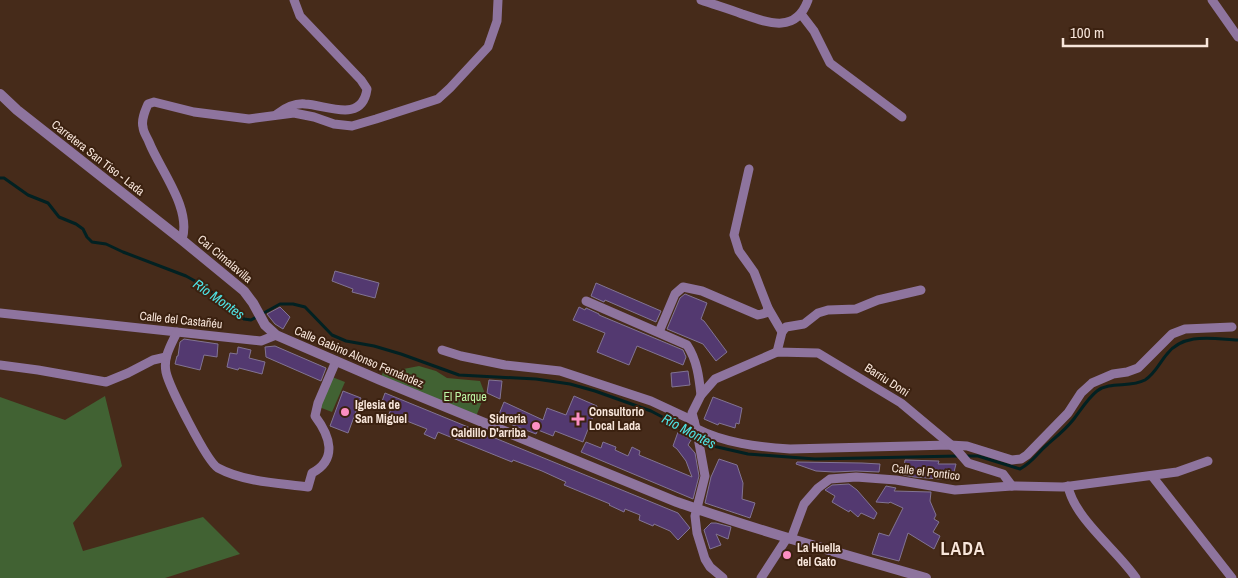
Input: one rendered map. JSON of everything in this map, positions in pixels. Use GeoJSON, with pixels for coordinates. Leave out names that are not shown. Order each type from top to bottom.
{"type":"FeatureCollection","features":[{"type":"Feature","properties":{"kind":"street"},"geometry":{"type":"LineString","coordinates":[[274,116],[295,104],[306,104],[333,110],[348,110],[360,105],[366,96],[367,88],[361,80],[300,16],[294,0]]}},
{"type":"Feature","properties":{"kind":"street"},"geometry":{"type":"LineString","coordinates":[[182,240],[185,232],[182,213],[174,188],[150,146],[142,127],[148,104],[154,102],[194,112],[249,119],[294,113],[334,124],[352,126],[438,99],[488,47],[497,21],[498,0]]}},
{"type":"Feature","properties":{"kind":"street"},"geometry":{"type":"LineString","coordinates":[[701,0],[768,23],[783,23],[797,19],[808,0]]}},
{"type":"Feature","properties":{"kind":"street"},"geometry":{"type":"LineString","coordinates":[[1212,0],[1238,37]]}},
{"type":"Feature","properties":{"kind":"street"},"geometry":{"type":"LineString","coordinates":[[801,14],[814,31],[830,62],[902,117]]}},
{"type":"Feature","properties":{"kind":"street","name":"Carretera San Tiso - Lada"},"geometry":{"type":"LineString","coordinates":[[0,94],[182,240]]}},
{"type":"Feature","properties":{"kind":"street"},"geometry":{"type":"LineString","coordinates":[[749,169],[734,235],[739,251],[754,272],[768,308],[782,332]]}},
{"type":"Feature","properties":{"kind":"street","name":"Cai Cimalavilla"},"geometry":{"type":"LineString","coordinates":[[182,240],[244,291],[265,325]]}},
{"type":"Feature","properties":{"kind":"street"},"geometry":{"type":"LineString","coordinates":[[658,332],[675,294],[683,287],[702,291],[758,316],[766,313],[768,308]]}},
{"type":"Feature","properties":{"kind":"street"},"geometry":{"type":"LineString","coordinates":[[777,352],[782,332],[786,327],[804,324],[818,313],[828,310],[856,309],[878,300],[921,290]]}},
{"type":"Feature","properties":{"kind":"street"},"geometry":{"type":"LineString","coordinates":[[586,300],[687,344],[694,354],[701,395]]}},
{"type":"Feature","properties":{"kind":"street","name":"Calle del Castañéu"},"geometry":{"type":"LineString","coordinates":[[0,313],[261,341],[276,336]]}},
{"type":"Feature","properties":{"kind":"street","name":"Calle Gabino Alonso Fernández"},"geometry":{"type":"LineString","coordinates":[[265,325],[276,336],[336,362],[697,509],[926,578]]}},
{"type":"Feature","properties":{"kind":"street"},"geometry":{"type":"LineString","coordinates":[[442,350],[505,365],[560,371],[651,401],[709,435],[733,442],[766,448],[790,449],[967,446],[1012,460],[1021,459],[1027,455],[1068,412],[1081,393],[1092,382],[1113,374],[1138,368],[1172,334],[1185,329],[1232,327]]}},
{"type":"Feature","properties":{"kind":"street"},"geometry":{"type":"LineString","coordinates":[[177,332],[166,357],[165,371],[173,392],[197,439],[216,468],[242,477],[308,487],[312,473],[322,468],[328,459],[328,440],[323,426],[315,416],[318,403],[336,362]]}},
{"type":"Feature","properties":{"kind":"street","name":"Barriu Doni"},"geometry":{"type":"LineString","coordinates":[[720,577],[705,559],[697,533],[695,516],[705,476],[692,413],[701,395],[715,379],[777,352],[818,352],[901,403],[953,447],[968,463],[1003,474],[1012,486]]}},
{"type":"Feature","properties":{"kind":"street"},"geometry":{"type":"LineString","coordinates":[[0,365],[106,382],[128,374],[153,360],[166,357]]}},
{"type":"Feature","properties":{"kind":"street","name":"Calle el Pontico"},"geometry":{"type":"LineString","coordinates":[[761,578],[789,538],[804,504],[818,488],[830,479],[856,477],[896,480],[955,490],[1012,486],[1068,486],[1177,472],[1208,461]]}},
{"type":"Feature","properties":{"kind":"street"},"geometry":{"type":"LineString","coordinates":[[1152,476],[1232,578]]}},
{"type":"Feature","properties":{"kind":"street"},"geometry":{"type":"LineString","coordinates":[[1068,486],[1070,496],[1079,511],[1136,578]]}},
{"type":"Feature","properties":{"kind":"green space","name":"El Parque"},"geometry":{"type":"Polygon","coordinates":[[[419,366],[436,371],[447,378],[480,381],[485,394],[475,419],[380,380],[385,367],[393,371],[419,366]]]}},
{"type":"Feature","properties":{"kind":"green space"},"geometry":{"type":"Polygon","coordinates":[[[332,377],[345,382],[332,412],[319,407],[332,377]]]}},
{"type":"Feature","properties":{"kind":"green space"},"geometry":{"type":"Polygon","coordinates":[[[105,396],[122,466],[73,523],[83,551],[203,517],[240,554],[165,578],[0,578],[0,397],[65,420],[105,396]]]}},
{"type":"Feature","properties":{"kind":"building"},"geometry":{"type":"Polygon","coordinates":[[[335,271],[379,283],[375,298],[352,292],[353,289],[332,281],[335,271]]]}},
{"type":"Feature","properties":{"kind":"building"},"geometry":{"type":"Polygon","coordinates":[[[596,283],[661,311],[656,322],[591,296],[596,283]]]}},
{"type":"Feature","properties":{"kind":"building"},"geometry":{"type":"Polygon","coordinates":[[[685,294],[707,303],[701,319],[727,352],[716,361],[703,344],[667,329],[680,298],[685,294]]]}},
{"type":"Feature","properties":{"kind":"building"},"geometry":{"type":"Polygon","coordinates":[[[280,307],[290,317],[283,329],[275,324],[267,314],[280,307]]]}},
{"type":"Feature","properties":{"kind":"building"},"geometry":{"type":"Polygon","coordinates":[[[579,307],[585,310],[586,308],[683,350],[686,357],[683,365],[637,346],[629,365],[597,352],[605,333],[573,320],[579,307]]]}},
{"type":"Feature","properties":{"kind":"building"},"geometry":{"type":"Polygon","coordinates":[[[184,339],[218,344],[217,357],[204,355],[200,370],[175,364],[180,342],[184,339]]]}},
{"type":"Feature","properties":{"kind":"building"},"geometry":{"type":"Polygon","coordinates":[[[275,346],[326,368],[321,381],[266,357],[265,347],[275,346]]]}},
{"type":"Feature","properties":{"kind":"building"},"geometry":{"type":"Polygon","coordinates":[[[238,347],[251,350],[249,358],[265,362],[262,374],[227,367],[230,353],[237,354],[238,347]]]}},
{"type":"Feature","properties":{"kind":"building"},"geometry":{"type":"Polygon","coordinates":[[[688,371],[690,385],[672,387],[671,373],[688,371]]]}},
{"type":"Feature","properties":{"kind":"building"},"geometry":{"type":"Polygon","coordinates":[[[489,380],[502,381],[500,399],[487,393],[489,380]]]}},
{"type":"Feature","properties":{"kind":"building","name":"Iglesia de San Miguel"},"geometry":{"type":"Polygon","coordinates":[[[343,391],[361,398],[348,433],[330,426],[343,391]]]}},
{"type":"Feature","properties":{"kind":"building"},"geometry":{"type":"Polygon","coordinates":[[[385,393],[678,513],[690,528],[678,540],[670,531],[639,520],[640,515],[625,509],[624,512],[610,504],[564,485],[566,482],[542,471],[513,460],[512,462],[438,432],[435,439],[424,434],[427,429],[389,414],[391,409],[381,404],[385,393]]]}},
{"type":"Feature","properties":{"kind":"building"},"geometry":{"type":"Polygon","coordinates":[[[574,396],[597,406],[583,442],[555,431],[553,436],[538,430],[536,434],[497,419],[504,402],[543,420],[547,408],[566,415],[574,396]]]}},
{"type":"Feature","properties":{"kind":"building"},"geometry":{"type":"Polygon","coordinates":[[[713,397],[742,408],[739,424],[736,423],[735,428],[719,423],[718,425],[704,419],[713,397]]]}},
{"type":"Feature","properties":{"kind":"building"},"geometry":{"type":"Polygon","coordinates":[[[678,432],[691,440],[688,445],[695,453],[699,476],[693,499],[581,452],[586,442],[601,448],[603,442],[616,447],[615,450],[628,456],[632,447],[640,451],[639,455],[692,477],[686,461],[673,446],[678,432]]]}},
{"type":"Feature","properties":{"kind":"building"},"geometry":{"type":"Polygon","coordinates":[[[719,459],[737,465],[743,483],[742,499],[755,503],[750,518],[705,503],[711,477],[719,459]]]}},
{"type":"Feature","properties":{"kind":"building"},"geometry":{"type":"Polygon","coordinates":[[[905,460],[939,461],[938,464],[956,464],[952,480],[903,475],[905,460]]]}},
{"type":"Feature","properties":{"kind":"building"},"geometry":{"type":"Polygon","coordinates":[[[797,462],[880,464],[879,472],[834,472],[816,471],[796,464],[797,462]]]}},
{"type":"Feature","properties":{"kind":"building"},"geometry":{"type":"Polygon","coordinates":[[[849,484],[857,490],[877,513],[874,519],[861,513],[858,517],[850,510],[849,512],[832,502],[835,496],[825,490],[832,485],[849,484]]]}},
{"type":"Feature","properties":{"kind":"building"},"geometry":{"type":"Polygon","coordinates":[[[886,486],[896,488],[894,491],[931,492],[930,501],[936,515],[934,519],[939,522],[933,532],[940,536],[934,549],[908,533],[899,561],[872,554],[879,533],[889,536],[903,508],[890,502],[876,502],[886,486]]]}},
{"type":"Feature","properties":{"kind":"building"},"geometry":{"type":"Polygon","coordinates":[[[711,523],[731,527],[728,539],[716,534],[721,545],[710,549],[704,530],[711,523]]]}},
{"type":"Feature","properties":{"kind":"waterway","name":"Río Montes"},"geometry":{"type":"LineString","coordinates":[[0,178],[4,178],[28,195],[48,203],[59,217],[83,229],[92,242],[106,244],[186,276],[204,286],[244,319],[251,320],[280,304],[293,304],[305,307],[332,335],[346,341],[374,346],[401,354],[459,375],[536,379],[570,384],[595,391],[651,411],[690,435],[713,446],[748,454],[815,459],[958,456]]}},
{"type":"Feature","properties":{"kind":"waterway","name":"Río Montes"},"geometry":{"type":"LineString","coordinates":[[964,456],[978,456],[1020,469],[1067,427],[1087,401],[1102,388],[1133,384],[1145,380],[1155,371],[1167,354],[1182,342],[1200,338],[1238,340]]}},
{"type":"Feature","properties":{"kind":"place","name":"Iglesia de San Miguel"},"geometry":{"type":"Point","coordinates":[345,412]}},
{"type":"Feature","properties":{"kind":"place","name":"Consultorio Local Lada"},"geometry":{"type":"Point","coordinates":[578,419]}},
{"type":"Feature","properties":{"kind":"place","name":"Sidreria Caldillo D'arriba"},"geometry":{"type":"Point","coordinates":[536,426]}},
{"type":"Feature","properties":{"kind":"place","name":"La Huella del Gato"},"geometry":{"type":"Point","coordinates":[787,555]}},
{"type":"Feature","properties":{"kind":"district","name":"LADA"},"geometry":{"type":"Point","coordinates":[963,549]}}]}
